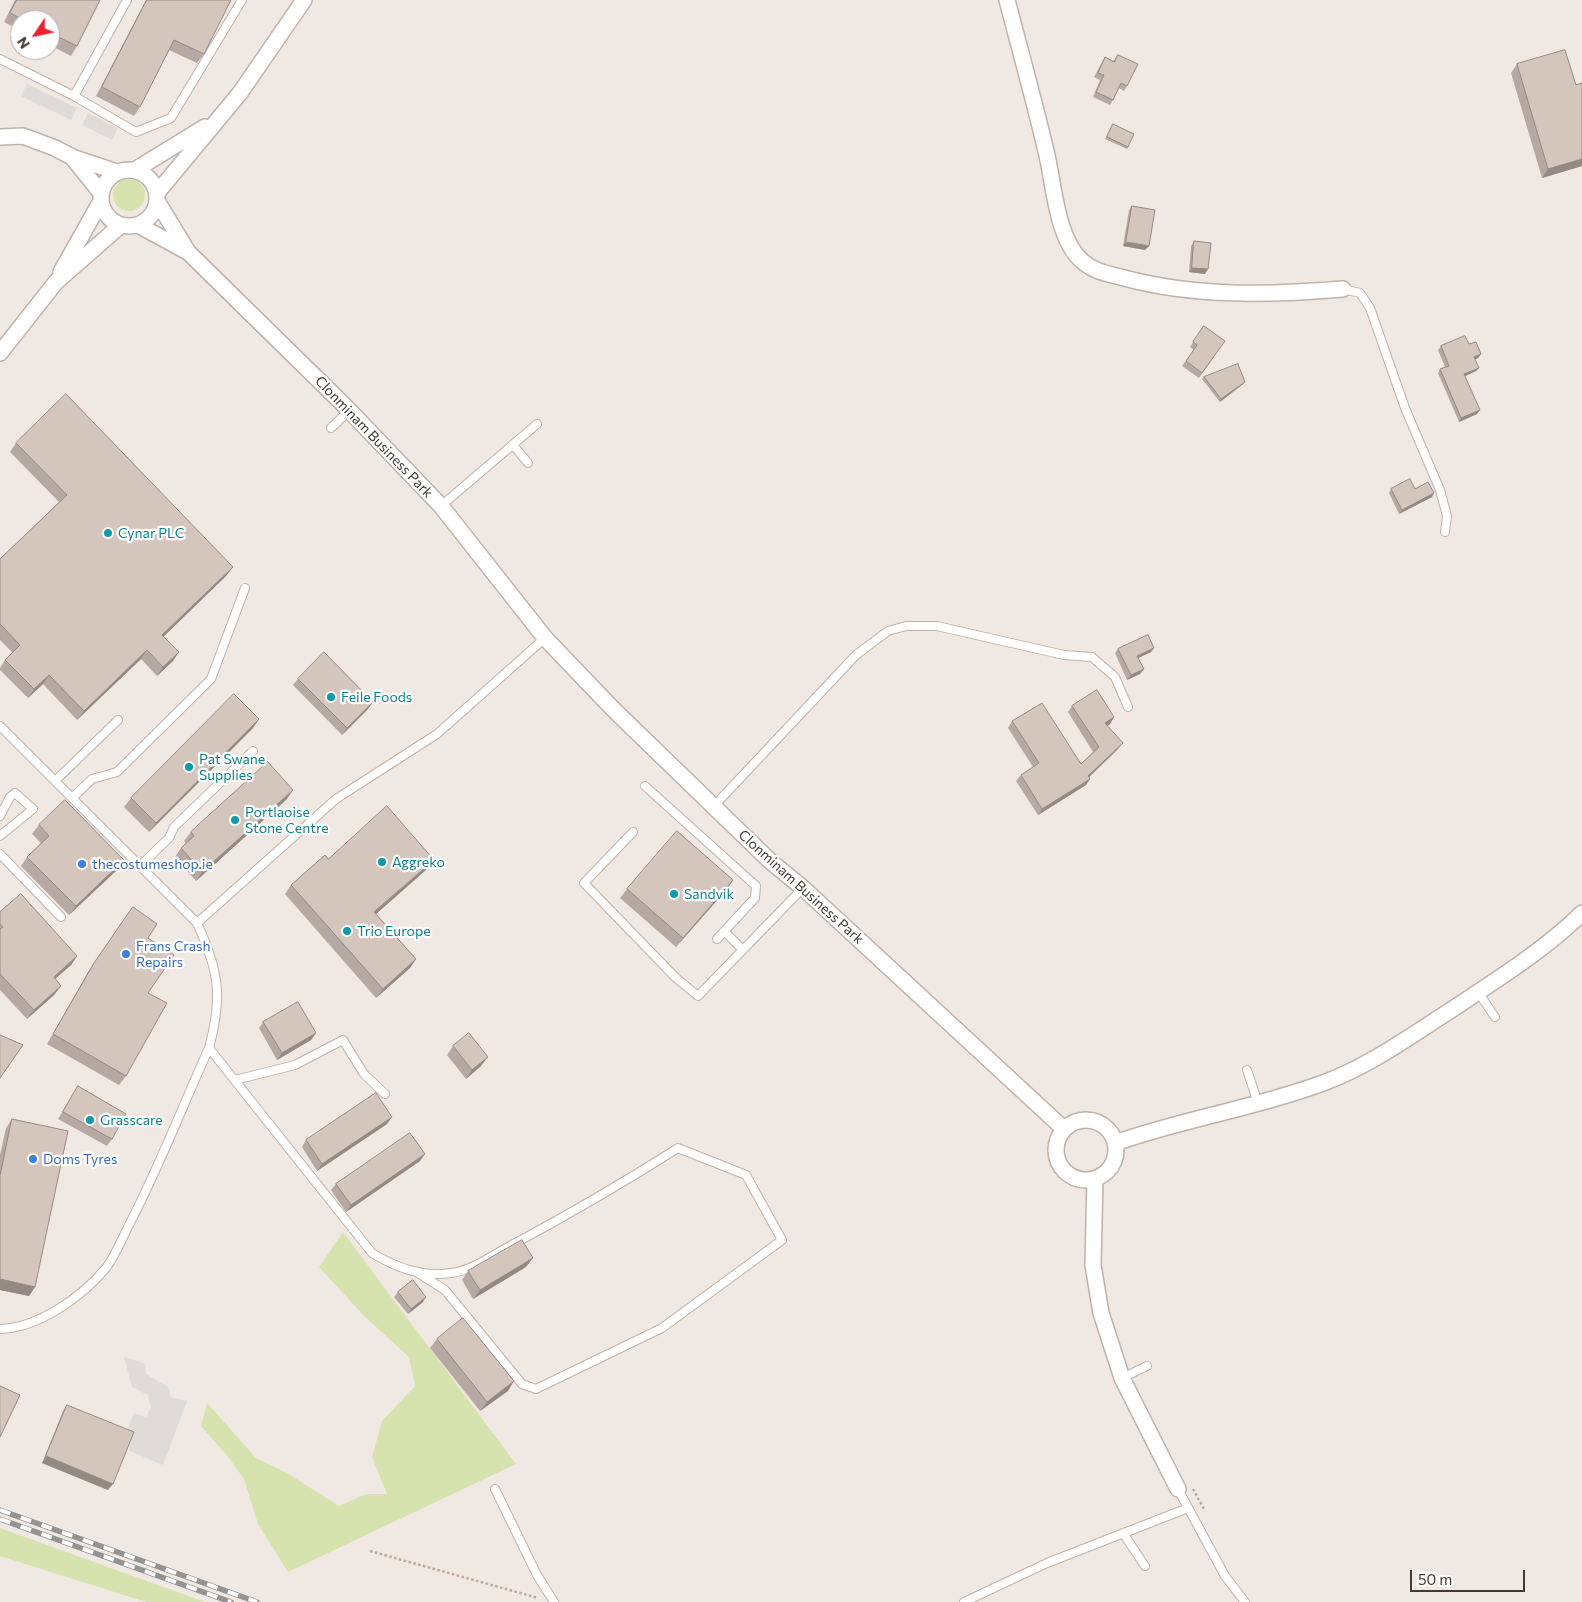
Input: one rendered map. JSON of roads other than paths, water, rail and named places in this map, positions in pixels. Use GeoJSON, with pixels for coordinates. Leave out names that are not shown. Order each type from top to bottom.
{"type":"FeatureCollection","features":[{"type":"Feature","properties":{"kind":"street"},"geometry":{"type":"LineString","coordinates":[[72,157],[101,197],[108,216],[122,225],[138,225],[151,215],[157,197],[215,121],[240,93],[304,0]]}},
{"type":"Feature","properties":{"kind":"street"},"geometry":{"type":"LineString","coordinates":[[1007,0],[1047,152],[1062,224],[1072,248],[1082,260],[1095,270],[1141,283],[1185,290],[1262,293],[1342,289]]}},
{"type":"Feature","properties":{"kind":"street"},"geometry":{"type":"LineString","coordinates":[[0,137],[23,136],[56,148],[72,157],[117,172],[135,170],[215,121]]}},
{"type":"Feature","properties":{"kind":"street"},"geometry":{"type":"LineString","coordinates":[[135,170],[150,179],[157,197]]}},
{"type":"Feature","properties":{"kind":"street"},"geometry":{"type":"LineString","coordinates":[[0,353],[56,282],[101,197],[104,184],[117,172]]}},
{"type":"Feature","properties":{"kind":"street","name":"Clonminam Business Park"},"geometry":{"type":"LineString","coordinates":[[157,197],[188,252]]}},
{"type":"Feature","properties":{"kind":"street"},"geometry":{"type":"LineString","coordinates":[[56,282],[122,225]]}},
{"type":"Feature","properties":{"kind":"street","name":"Clonminam Business Park"},"geometry":{"type":"LineString","coordinates":[[138,225],[188,252],[350,411],[441,506],[545,638],[614,710],[770,861],[803,888],[1064,1130]]}},
{"type":"Feature","properties":{"kind":"street"},"geometry":{"type":"LineString","coordinates":[[1116,1143],[1145,1133],[1258,1103],[1323,1083],[1350,1071],[1399,1043],[1540,951],[1582,913]]}},
{"type":"Feature","properties":{"kind":"street"},"geometry":{"type":"LineString","coordinates":[[1089,1120],[1106,1128],[1116,1143],[1116,1152],[1110,1169],[1095,1179],[1075,1178],[1060,1166],[1056,1147],[1064,1130],[1080,1121],[1089,1120]]}},
{"type":"Feature","properties":{"kind":"street"},"geometry":{"type":"LineString","coordinates":[[1095,1179],[1093,1265],[1101,1313],[1122,1378],[1178,1489]]}},
{"type":"Feature","properties":{"kind":"lane"},"geometry":{"type":"LineString","coordinates":[[74,96],[127,0]]}},
{"type":"Feature","properties":{"kind":"lane"},"geometry":{"type":"LineString","coordinates":[[0,59],[74,96],[136,132],[170,118],[242,0]]}},
{"type":"Feature","properties":{"kind":"lane"},"geometry":{"type":"LineString","coordinates":[[1342,289],[1360,293],[1370,308],[1405,408],[1440,490],[1447,516],[1445,532]]}},
{"type":"Feature","properties":{"kind":"lane"},"geometry":{"type":"LineString","coordinates":[[331,428],[350,411]]}},
{"type":"Feature","properties":{"kind":"lane"},"geometry":{"type":"LineString","coordinates":[[441,506],[537,424]]}},
{"type":"Feature","properties":{"kind":"lane"},"geometry":{"type":"LineString","coordinates":[[513,445],[528,463]]}},
{"type":"Feature","properties":{"kind":"lane"},"geometry":{"type":"LineString","coordinates":[[72,798],[92,780],[117,772],[210,679],[246,588]]}},
{"type":"Feature","properties":{"kind":"lane"},"geometry":{"type":"LineString","coordinates":[[714,806],[839,671],[888,631],[906,626],[937,626],[1064,655],[1092,657],[1115,677],[1128,707]]}},
{"type":"Feature","properties":{"kind":"lane"},"geometry":{"type":"LineString","coordinates":[[197,923],[336,799],[436,734],[545,638]]}},
{"type":"Feature","properties":{"kind":"lane"},"geometry":{"type":"LineString","coordinates":[[55,781],[118,720]]}},
{"type":"Feature","properties":{"kind":"lane"},"geometry":{"type":"LineString","coordinates":[[0,1329],[14,1329],[52,1312],[91,1285],[107,1266],[138,1206],[209,1048],[216,1022],[218,983],[210,951],[197,923],[1,729]]}},
{"type":"Feature","properties":{"kind":"lane"},"geometry":{"type":"LineString","coordinates":[[140,866],[168,838],[174,827],[253,751]]}},
{"type":"Feature","properties":{"kind":"lane"},"geometry":{"type":"LineString","coordinates":[[645,786],[756,886],[755,898],[717,939]]}},
{"type":"Feature","properties":{"kind":"lane"},"geometry":{"type":"LineString","coordinates":[[0,816],[10,797],[15,793],[33,808],[0,836]]}},
{"type":"Feature","properties":{"kind":"lane"},"geometry":{"type":"LineString","coordinates":[[633,832],[584,883],[676,978],[698,996],[803,888]]}},
{"type":"Feature","properties":{"kind":"lane"},"geometry":{"type":"LineString","coordinates":[[0,854],[61,917]]}},
{"type":"Feature","properties":{"kind":"lane"},"geometry":{"type":"LineString","coordinates":[[724,931],[743,950]]}},
{"type":"Feature","properties":{"kind":"lane"},"geometry":{"type":"LineString","coordinates":[[1478,992],[1495,1018]]}},
{"type":"Feature","properties":{"kind":"lane"},"geometry":{"type":"LineString","coordinates":[[235,1080],[295,1066],[344,1040],[364,1074],[385,1094]]}},
{"type":"Feature","properties":{"kind":"lane"},"geometry":{"type":"LineString","coordinates":[[209,1048],[372,1253],[393,1266],[418,1273],[453,1274],[476,1264],[597,1200],[678,1148],[746,1175],[782,1240],[662,1328],[536,1389],[522,1384],[445,1290],[418,1273]]}},
{"type":"Feature","properties":{"kind":"lane"},"geometry":{"type":"LineString","coordinates":[[1247,1070],[1258,1103]]}},
{"type":"Feature","properties":{"kind":"lane"},"geometry":{"type":"LineString","coordinates":[[1122,1378],[1147,1366]]}},
{"type":"Feature","properties":{"kind":"lane"},"geometry":{"type":"LineString","coordinates":[[495,1489],[537,1575],[554,1602]]}},
{"type":"Feature","properties":{"kind":"lane"},"geometry":{"type":"LineString","coordinates":[[1178,1489],[1225,1576],[1245,1602]]}},
{"type":"Feature","properties":{"kind":"lane"},"geometry":{"type":"LineString","coordinates":[[964,1602],[1047,1563],[1188,1508]]}},
{"type":"Feature","properties":{"kind":"lane"},"geometry":{"type":"LineString","coordinates":[[1123,1533],[1144,1566]]}},
{"type":"Feature","properties":{"kind":"railway"},"geometry":{"type":"LineString","coordinates":[[0,1510],[257,1602]]}},
{"type":"Feature","properties":{"kind":"railway"},"geometry":{"type":"LineString","coordinates":[[0,1519],[231,1602]]}},
{"type":"Feature","properties":{"kind":"place","name":"Cynar PLC"},"geometry":{"type":"Point","coordinates":[108,533]}},
{"type":"Feature","properties":{"kind":"place","name":"Feile Foods"},"geometry":{"type":"Point","coordinates":[331,697]}},
{"type":"Feature","properties":{"kind":"place","name":"Pat Swane Supplies"},"geometry":{"type":"Point","coordinates":[189,767]}},
{"type":"Feature","properties":{"kind":"place","name":"Portlaoise Stone Centre"},"geometry":{"type":"Point","coordinates":[235,820]}},
{"type":"Feature","properties":{"kind":"place","name":"Aggreko"},"geometry":{"type":"Point","coordinates":[382,862]}},
{"type":"Feature","properties":{"kind":"place","name":"thecostumeshop.ie"},"geometry":{"type":"Point","coordinates":[82,864]}},
{"type":"Feature","properties":{"kind":"place","name":"Sandvik"},"geometry":{"type":"Point","coordinates":[674,894]}},
{"type":"Feature","properties":{"kind":"place","name":"Trio Europe"},"geometry":{"type":"Point","coordinates":[347,931]}},
{"type":"Feature","properties":{"kind":"place","name":"Frans Crash Repairs"},"geometry":{"type":"Point","coordinates":[126,954]}},
{"type":"Feature","properties":{"kind":"place","name":"Grasscare"},"geometry":{"type":"Point","coordinates":[90,1120]}},
{"type":"Feature","properties":{"kind":"place","name":"Doms Tyres"},"geometry":{"type":"Point","coordinates":[33,1159]}}]}
